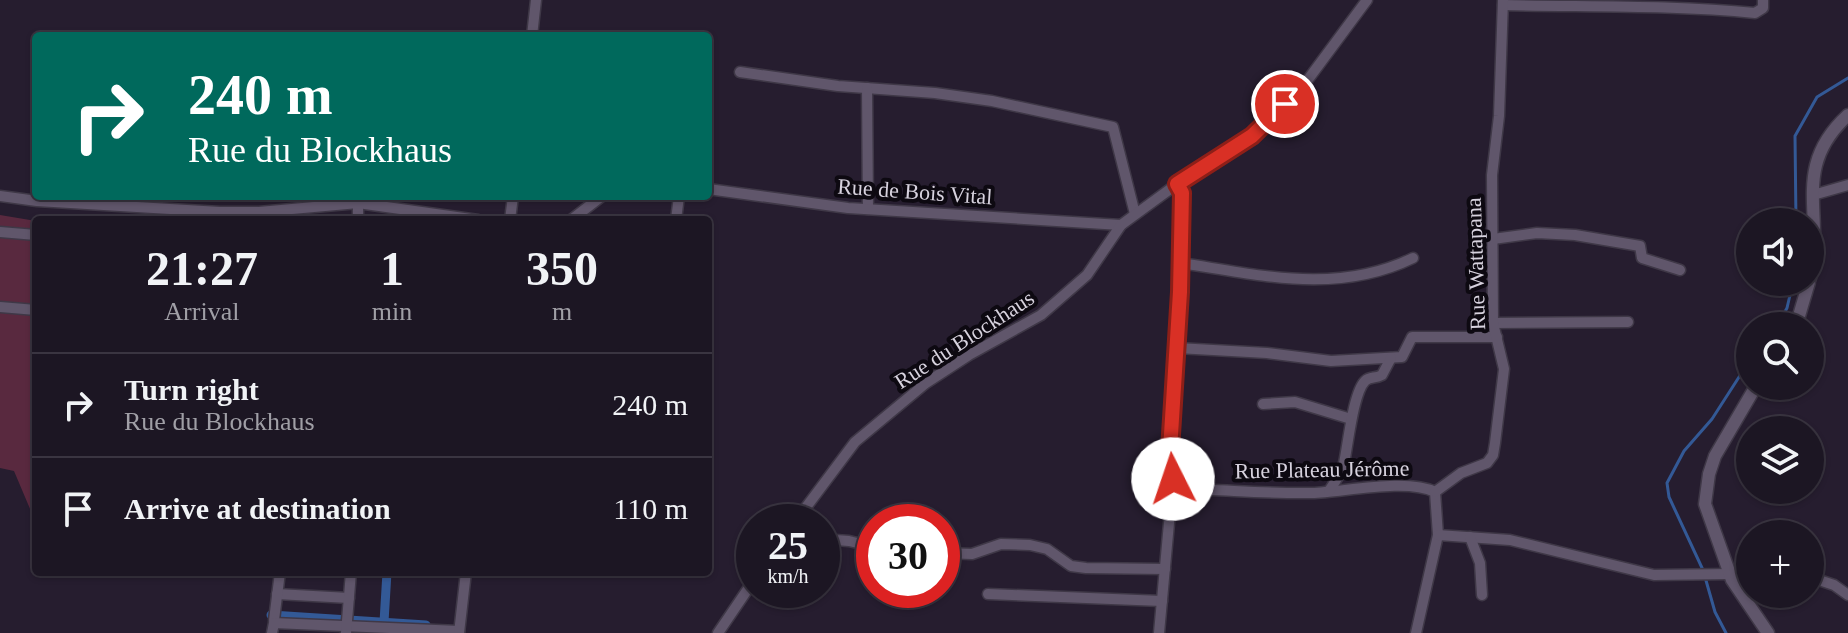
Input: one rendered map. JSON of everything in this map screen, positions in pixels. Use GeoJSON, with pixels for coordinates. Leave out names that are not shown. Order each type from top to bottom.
{"type":"FeatureCollection","features":[{"type":"Feature","properties":{"kind":"street"},"geometry":{"type":"LineString","coordinates":[[532,32],[536,0]]}},
{"type":"Feature","properties":{"kind":"street","name":"Rue du Blockhaus"},"geometry":{"type":"LineString","coordinates":[[808,504],[855,442],[926,383],[1041,315],[1087,275],[1121,225],[1177,184],[1252,136],[1301,89],[1367,0]]}},
{"type":"Feature","properties":{"kind":"street"},"geometry":{"type":"LineString","coordinates":[[1503,2],[1682,7],[1755,13],[1763,8],[1763,0]]}},
{"type":"Feature","properties":{"kind":"street","name":"Rue Wattapana"},"geometry":{"type":"LineString","coordinates":[[1435,492],[1461,473],[1487,463],[1493,455],[1504,369],[1493,323],[1492,175],[1499,116],[1503,2]]}},
{"type":"Feature","properties":{"kind":"street"},"geometry":{"type":"LineString","coordinates":[[740,72],[992,101],[1113,127],[1135,214]]}},
{"type":"Feature","properties":{"kind":"street"},"geometry":{"type":"LineString","coordinates":[[867,88],[868,209]]}},
{"type":"Feature","properties":{"kind":"street"},"geometry":{"type":"LineString","coordinates":[[1813,208],[1814,166],[1819,151],[1832,130],[1848,115]]}},
{"type":"Feature","properties":{"kind":"street"},"geometry":{"type":"LineString","coordinates":[[1159,633],[1173,479],[1169,466],[1182,193],[1177,184]]}},
{"type":"Feature","properties":{"kind":"street"},"geometry":{"type":"LineString","coordinates":[[1813,195],[1848,185]]}},
{"type":"Feature","properties":{"kind":"street","name":"Rue de Bois Vital"},"geometry":{"type":"LineString","coordinates":[[712,190],[868,209],[1121,225]]}},
{"type":"Feature","properties":{"kind":"street"},"geometry":{"type":"LineString","coordinates":[[0,196],[220,212],[259,212],[358,203],[450,216]]}},
{"type":"Feature","properties":{"kind":"street"},"geometry":{"type":"LineString","coordinates":[[576,216],[597,200]]}},
{"type":"Feature","properties":{"kind":"street"},"geometry":{"type":"LineString","coordinates":[[358,203],[358,216]]}},
{"type":"Feature","properties":{"kind":"street"},"geometry":{"type":"LineString","coordinates":[[0,232],[32,235]]}},
{"type":"Feature","properties":{"kind":"street"},"geometry":{"type":"LineString","coordinates":[[1493,239],[1537,233],[1575,235],[1640,246],[1642,258],[1680,270]]}},
{"type":"Feature","properties":{"kind":"street"},"geometry":{"type":"LineString","coordinates":[[1181,263],[1302,281],[1389,270],[1413,258]]}},
{"type":"Feature","properties":{"kind":"street"},"geometry":{"type":"LineString","coordinates":[[0,307],[32,310]]}},
{"type":"Feature","properties":{"kind":"street"},"geometry":{"type":"LineString","coordinates":[[1493,323],[1628,322]]}},
{"type":"Feature","properties":{"kind":"street"},"geometry":{"type":"LineString","coordinates":[[1177,348],[1267,353],[1331,361],[1402,357],[1412,337],[1497,337]]}},
{"type":"Feature","properties":{"kind":"street"},"geometry":{"type":"LineString","coordinates":[[1329,491],[1344,463],[1351,419],[1363,384],[1382,375],[1391,358]]}},
{"type":"Feature","properties":{"kind":"street"},"geometry":{"type":"LineString","coordinates":[[1736,581],[1729,574],[1705,504],[1715,456],[1748,400]]}},
{"type":"Feature","properties":{"kind":"street"},"geometry":{"type":"LineString","coordinates":[[1263,404],[1295,402],[1351,419]]}},
{"type":"Feature","properties":{"kind":"street","name":"Rue Plateau Jérôme"},"geometry":{"type":"LineString","coordinates":[[1173,479],[1188,489],[1329,491],[1392,486],[1435,492],[1438,535],[1416,633]]}},
{"type":"Feature","properties":{"kind":"street"},"geometry":{"type":"LineString","coordinates":[[1438,535],[1510,540],[1654,575],[1699,577],[1729,574]]}},
{"type":"Feature","properties":{"kind":"street"},"geometry":{"type":"LineString","coordinates":[[1470,537],[1480,563],[1482,595]]}},
{"type":"Feature","properties":{"kind":"street"},"geometry":{"type":"LineString","coordinates":[[960,554],[972,554],[1001,544],[1030,545],[1047,549],[1071,566],[1165,569]]}},
{"type":"Feature","properties":{"kind":"street"},"geometry":{"type":"LineString","coordinates":[[274,617],[279,576]]}},
{"type":"Feature","properties":{"kind":"street"},"geometry":{"type":"LineString","coordinates":[[346,625],[351,576]]}},
{"type":"Feature","properties":{"kind":"street"},"geometry":{"type":"LineString","coordinates":[[272,633],[274,623],[459,632],[466,576]]}},
{"type":"Feature","properties":{"kind":"street"},"geometry":{"type":"LineString","coordinates":[[1824,582],[1848,595]]}},
{"type":"Feature","properties":{"kind":"street"},"geometry":{"type":"LineString","coordinates":[[277,594],[349,598]]}},
{"type":"Feature","properties":{"kind":"street"},"geometry":{"type":"LineString","coordinates":[[988,594],[1162,601]]}},
{"type":"Feature","properties":{"kind":"street"},"geometry":{"type":"LineString","coordinates":[[718,633],[736,606]]}},
{"type":"Feature","properties":{"kind":"street"},"geometry":{"type":"LineString","coordinates":[[1755,608],[1768,633]]}},
{"type":"Feature","properties":{"kind":"shaded area"},"geometry":{"type":"Polygon","coordinates":[[[0,215],[32,220],[32,514],[14,471],[0,468],[0,215]]]}},
{"type":"Feature","properties":{"kind":"waterway"},"geometry":{"type":"LineString","coordinates":[[1796,208],[1795,136],[1817,97],[1848,78]]}},
{"type":"Feature","properties":{"kind":"waterway"},"geometry":{"type":"LineString","coordinates":[[1785,312],[1790,296]]}},
{"type":"Feature","properties":{"kind":"waterway"},"geometry":{"type":"LineString","coordinates":[[1703,570],[1669,497],[1667,483],[1684,451],[1712,419],[1736,382]]}},
{"type":"Feature","properties":{"kind":"waterway"},"geometry":{"type":"LineString","coordinates":[[384,622],[387,576]]}},
{"type":"Feature","properties":{"kind":"waterway"},"geometry":{"type":"LineString","coordinates":[[1705,577],[1715,612],[1726,633]]}},
{"type":"Feature","properties":{"kind":"waterway"},"geometry":{"type":"LineString","coordinates":[[271,615],[426,625]]}},
{"type":"Feature","properties":{"kind":"route"},"geometry":{"type":"LineString","coordinates":[[1173,479],[1169,466],[1180,292],[1182,193],[1177,184],[1252,136],[1285,104]]}}]}
